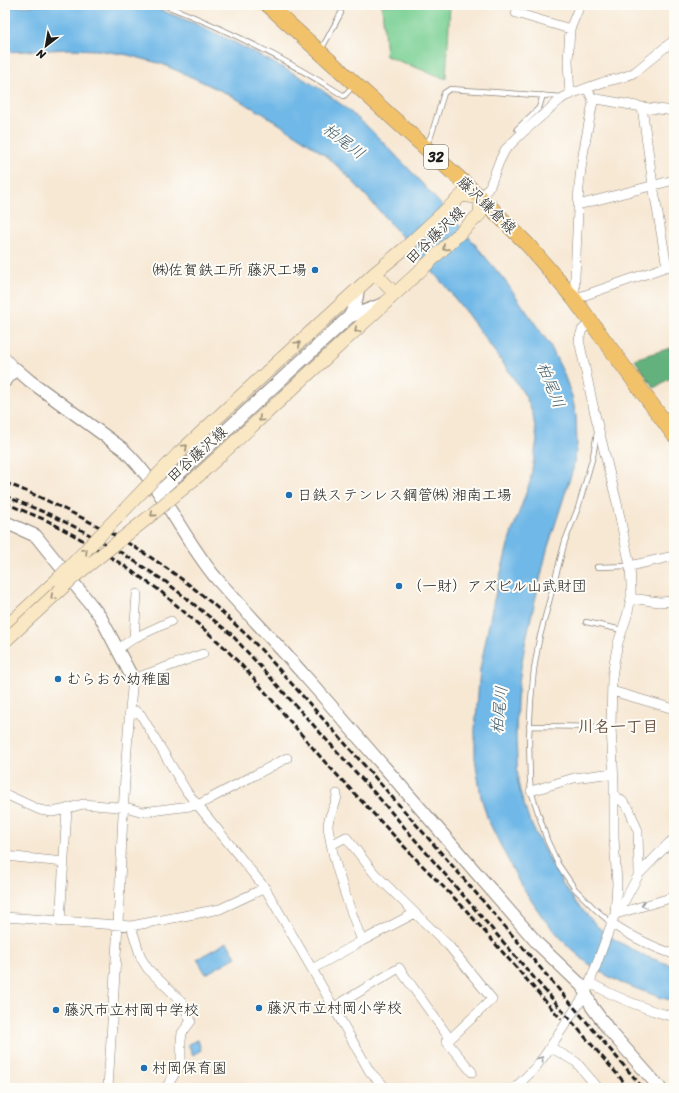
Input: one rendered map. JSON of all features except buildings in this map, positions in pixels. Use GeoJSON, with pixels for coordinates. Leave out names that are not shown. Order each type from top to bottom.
{"type":"FeatureCollection","features":[{"type":"Feature","properties":{"kind":"main road","name":"藤沢鎌倉線"},"geometry":{"type":"LineString","coordinates":[[268,5],[481,198],[528,245],[591,322],[674,435]]}},
{"type":"Feature","properties":{"kind":"main road","name":"田谷藤沢線"},"geometry":{"type":"LineString","coordinates":[[5,628],[67,570],[178,454],[375,273],[404,249],[462,195],[481,198],[480,214],[422,270],[198,476],[144,522],[75,576],[5,641]]}},
{"type":"Feature","properties":{"kind":"main road"},"geometry":{"type":"LineString","coordinates":[[375,273],[390,299]]}},
{"type":"Feature","properties":{"kind":"street"},"geometry":{"type":"LineString","coordinates":[[567,96],[570,29],[580,5]]}},
{"type":"Feature","properties":{"kind":"street"},"geometry":{"type":"LineString","coordinates":[[516,13],[570,29]]}},
{"type":"Feature","properties":{"kind":"street"},"geometry":{"type":"LineString","coordinates":[[481,198],[490,186],[498,162],[505,150],[522,133],[567,96],[599,83],[628,76],[674,40]]}},
{"type":"Feature","properties":{"kind":"street"},"geometry":{"type":"LineString","coordinates":[[588,88],[593,102],[578,197],[574,300],[671,266],[653,185],[642,107]]}},
{"type":"Feature","properties":{"kind":"street"},"geometry":{"type":"LineString","coordinates":[[592,98],[674,111]]}},
{"type":"Feature","properties":{"kind":"street"},"geometry":{"type":"LineString","coordinates":[[578,205],[674,180]]}},
{"type":"Feature","properties":{"kind":"street"},"geometry":{"type":"LineString","coordinates":[[159,492],[349,317],[353,312],[358,289]]}},
{"type":"Feature","properties":{"kind":"street"},"geometry":{"type":"LineString","coordinates":[[349,317],[390,299]]}},
{"type":"Feature","properties":{"kind":"street"},"geometry":{"type":"LineString","coordinates":[[591,322],[582,330],[579,340],[630,566],[631,598],[614,663],[612,691],[611,727],[614,838],[617,884],[616,914]]}},
{"type":"Feature","properties":{"kind":"street"},"geometry":{"type":"LineString","coordinates":[[5,357],[11,372],[30,381],[123,449],[139,465],[159,492],[194,548],[233,598],[305,675],[539,945],[582,986],[589,985],[634,1005],[674,1017]]}},
{"type":"Feature","properties":{"kind":"street"},"geometry":{"type":"LineString","coordinates":[[5,381],[11,372]]}},
{"type":"Feature","properties":{"kind":"street"},"geometry":{"type":"LineString","coordinates":[[5,522],[36,536],[100,616],[133,679],[129,714],[123,808],[118,926],[108,1088]]}},
{"type":"Feature","properties":{"kind":"street"},"geometry":{"type":"LineString","coordinates":[[630,566],[674,556]]}},
{"type":"Feature","properties":{"kind":"street"},"geometry":{"type":"LineString","coordinates":[[134,638],[137,594]]}},
{"type":"Feature","properties":{"kind":"street"},"geometry":{"type":"LineString","coordinates":[[631,598],[660,602],[674,601]]}},
{"type":"Feature","properties":{"kind":"street"},"geometry":{"type":"LineString","coordinates":[[118,649],[134,638],[171,620]]}},
{"type":"Feature","properties":{"kind":"street"},"geometry":{"type":"LineString","coordinates":[[133,679],[203,654]]}},
{"type":"Feature","properties":{"kind":"street"},"geometry":{"type":"LineString","coordinates":[[612,691],[674,709]]}},
{"type":"Feature","properties":{"kind":"street"},"geometry":{"type":"LineString","coordinates":[[129,714],[136,711],[142,715],[187,792],[265,888],[370,1072],[386,1088]]}},
{"type":"Feature","properties":{"kind":"street"},"geometry":{"type":"LineString","coordinates":[[5,794],[40,810],[52,812],[83,804],[123,808],[143,812],[198,805],[287,758]]}},
{"type":"Feature","properties":{"kind":"street"},"geometry":{"type":"LineString","coordinates":[[531,791],[574,778],[613,773]]}},
{"type":"Feature","properties":{"kind":"street"},"geometry":{"type":"LineString","coordinates":[[337,794],[336,805],[328,820],[331,845],[346,900],[362,940]]}},
{"type":"Feature","properties":{"kind":"street"},"geometry":{"type":"LineString","coordinates":[[614,795],[629,809],[638,831],[638,874]]}},
{"type":"Feature","properties":{"kind":"street"},"geometry":{"type":"LineString","coordinates":[[60,922],[67,809]]}},
{"type":"Feature","properties":{"kind":"street"},"geometry":{"type":"LineString","coordinates":[[331,845],[346,836],[374,873],[449,946],[492,999],[450,1039],[446,1041],[472,1072]]}},
{"type":"Feature","properties":{"kind":"street"},"geometry":{"type":"LineString","coordinates":[[515,1088],[535,1068],[589,985],[611,924],[638,874],[674,839]]}},
{"type":"Feature","properties":{"kind":"street"},"geometry":{"type":"LineString","coordinates":[[5,856],[64,862]]}},
{"type":"Feature","properties":{"kind":"street"},"geometry":{"type":"LineString","coordinates":[[5,917],[131,926],[220,909],[265,888]]}},
{"type":"Feature","properties":{"kind":"street"},"geometry":{"type":"LineString","coordinates":[[616,914],[674,897]]}},
{"type":"Feature","properties":{"kind":"street"},"geometry":{"type":"LineString","coordinates":[[312,968],[415,913]]}},
{"type":"Feature","properties":{"kind":"street"},"geometry":{"type":"LineString","coordinates":[[611,924],[641,941],[674,954]]}},
{"type":"Feature","properties":{"kind":"street"},"geometry":{"type":"LineString","coordinates":[[131,926],[141,958],[148,969],[182,1002],[191,1021],[182,1034],[181,1063],[166,1088]]}},
{"type":"Feature","properties":{"kind":"street"},"geometry":{"type":"LineString","coordinates":[[334,1007],[399,968],[450,1039]]}},
{"type":"Feature","properties":{"kind":"street"},"geometry":{"type":"LineString","coordinates":[[589,985],[592,1007],[609,1030],[660,1088]]}},
{"type":"Feature","properties":{"kind":"street"},"geometry":{"type":"LineString","coordinates":[[550,1047],[576,1062],[598,1088]]}},
{"type":"Feature","properties":{"kind":"lane"},"geometry":{"type":"LineString","coordinates":[[164,5],[234,34],[299,69],[344,96],[355,83]]}},
{"type":"Feature","properties":{"kind":"lane"},"geometry":{"type":"LineString","coordinates":[[320,52],[341,14]]}},
{"type":"Feature","properties":{"kind":"lane"},"geometry":{"type":"LineString","coordinates":[[424,147],[431,136],[444,93],[450,89],[567,96]]}},
{"type":"Feature","properties":{"kind":"lane"},"geometry":{"type":"LineString","coordinates":[[517,129],[540,108],[543,95]]}},
{"type":"Feature","properties":{"kind":"lane"},"geometry":{"type":"LineString","coordinates":[[598,427],[593,456],[578,508],[565,541],[541,629],[534,669],[529,726],[530,781],[531,791],[547,840],[558,864],[575,889],[611,924]]}},
{"type":"Feature","properties":{"kind":"lane"},"geometry":{"type":"LineString","coordinates":[[598,567],[630,566]]}},
{"type":"Feature","properties":{"kind":"lane"},"geometry":{"type":"LineString","coordinates":[[586,622],[622,630]]}},
{"type":"Feature","properties":{"kind":"lane"},"geometry":{"type":"LineString","coordinates":[[529,726],[611,727]]}},
{"type":"Feature","properties":{"kind":"green space"},"geometry":{"type":"Polygon","coordinates":[[[382,5],[450,5],[446,79],[386,56],[382,5]]]}},
{"type":"Feature","properties":{"kind":"green space"},"geometry":{"type":"Polygon","coordinates":[[[674,347],[674,376],[654,388],[634,359],[674,347]]]}},
{"type":"Feature","properties":{"kind":"water","name":"柏尾川"},"geometry":{"type":"Polygon","coordinates":[[[50,5],[143,5],[163,11],[194,23],[232,41],[297,75],[322,90],[368,127],[408,168],[454,219],[506,282],[550,345],[563,372],[572,396],[576,416],[577,445],[573,469],[547,550],[521,667],[517,700],[516,736],[518,782],[528,817],[564,886],[578,905],[598,927],[609,936],[642,955],[674,966],[674,1001],[621,983],[586,962],[569,947],[543,918],[520,884],[488,820],[481,797],[475,758],[475,730],[480,669],[493,604],[510,537],[530,482],[537,440],[533,415],[526,397],[468,315],[445,286],[344,172],[307,142],[262,113],[226,93],[162,64],[128,55],[97,50],[70,49],[5,52],[5,7],[50,5]]]}},
{"type":"Feature","properties":{"kind":"water"},"geometry":{"type":"Polygon","coordinates":[[[227,942],[236,957],[206,974],[197,959],[227,942]]]}},
{"type":"Feature","properties":{"kind":"water"},"geometry":{"type":"Polygon","coordinates":[[[198,1040],[201,1050],[193,1055],[188,1044],[198,1040]]]}},
{"type":"Feature","properties":{"kind":"railway"},"geometry":{"type":"LineString","coordinates":[[5,483],[58,506],[113,534],[179,577],[220,610],[246,634],[355,754],[643,1088]]}},
{"type":"Feature","properties":{"kind":"railway"},"geometry":{"type":"LineString","coordinates":[[5,496],[51,515],[125,555],[166,582],[231,634],[380,799],[629,1088]]}},
{"type":"Feature","properties":{"kind":"railway"},"geometry":{"type":"LineString","coordinates":[[5,503],[48,521],[120,563],[159,590],[222,645],[249,673],[324,761],[465,909],[561,1019]]}},
{"type":"Feature","properties":{"kind":"place","name":"㈱佐賀鉄工所 藤沢工場"},"geometry":{"type":"Point","coordinates":[315,270]}},
{"type":"Feature","properties":{"kind":"place","name":"日鉄ステンレス鋼管㈱ 湘南工場"},"geometry":{"type":"Point","coordinates":[289,495]}},
{"type":"Feature","properties":{"kind":"place","name":"（一財）アズビル山武財団"},"geometry":{"type":"Point","coordinates":[399,586]}},
{"type":"Feature","properties":{"kind":"place","name":"むらおか幼稚園"},"geometry":{"type":"Point","coordinates":[58,679]}},
{"type":"Feature","properties":{"kind":"place","name":"藤沢市立村岡小学校"},"geometry":{"type":"Point","coordinates":[259,1008]}},
{"type":"Feature","properties":{"kind":"place","name":"藤沢市立村岡中学校"},"geometry":{"type":"Point","coordinates":[56,1010]}},
{"type":"Feature","properties":{"kind":"place","name":"村岡保育園"},"geometry":{"type":"Point","coordinates":[144,1068]}},
{"type":"Feature","properties":{"kind":"district","name":"川名一丁目"},"geometry":{"type":"Point","coordinates":[618,726]}}]}
